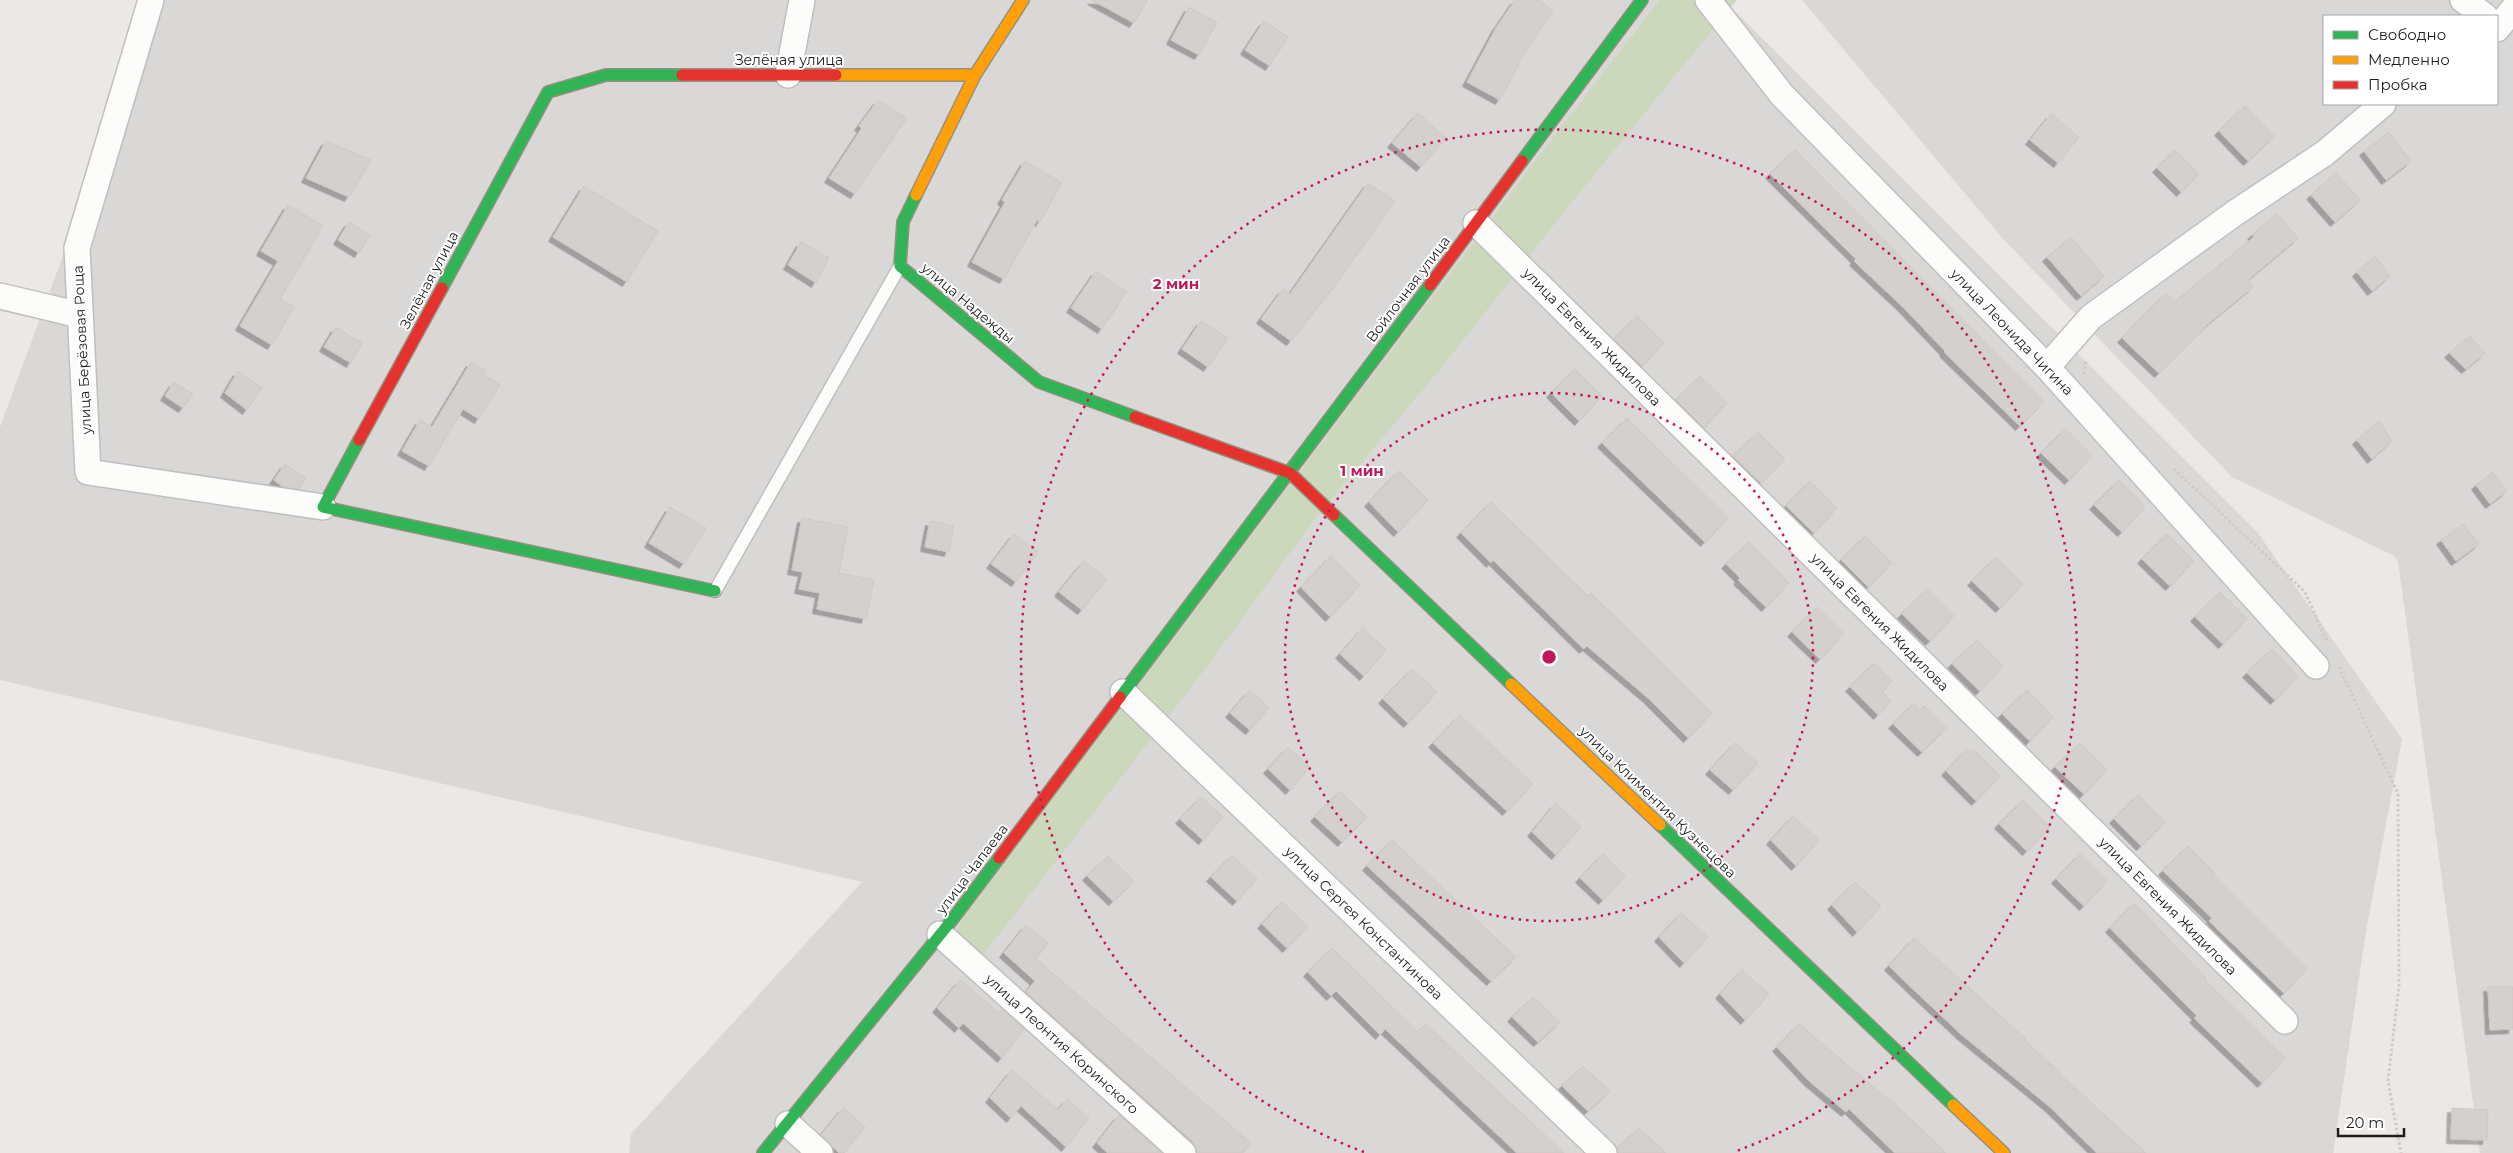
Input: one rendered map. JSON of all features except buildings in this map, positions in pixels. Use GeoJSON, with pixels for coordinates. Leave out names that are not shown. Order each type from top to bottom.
{"type":"FeatureCollection","features":[{"type":"Feature","properties":{"kind":"street","name":"улица Берёзовая Роща"},"geometry":{"type":"LineString","coordinates":[[151,0],[78,248],[88,472],[323,507]]}},
{"type":"Feature","properties":{"kind":"street"},"geometry":{"type":"LineString","coordinates":[[788,75],[802,0]]}},
{"type":"Feature","properties":{"kind":"street","name":"улица Надежды"},"geometry":{"type":"LineString","coordinates":[[1023,0],[974,75],[903,222],[900,266],[1039,382],[1290,474]]}},
{"type":"Feature","properties":{"kind":"street","name":"Войлочная улица"},"geometry":{"type":"LineString","coordinates":[[1197,596],[1290,474],[1642,0]]}},
{"type":"Feature","properties":{"kind":"street","name":"улица Леонида Чигина"},"geometry":{"type":"LineString","coordinates":[[1708,0],[1782,95],[2047,367],[2326,664]]}},
{"type":"Feature","properties":{"kind":"street"},"geometry":{"type":"LineString","coordinates":[[2463,0],[2487,15]]}},
{"type":"Feature","properties":{"kind":"street","name":"Зелёная улица"},"geometry":{"type":"LineString","coordinates":[[323,507],[548,92],[606,75],[974,75]]}},
{"type":"Feature","properties":{"kind":"street"},"geometry":{"type":"LineString","coordinates":[[2047,367],[2092,317],[2236,213],[2325,153],[2382,105]]}},
{"type":"Feature","properties":{"kind":"street","name":"улица Евгения Жидилова"},"geometry":{"type":"LineString","coordinates":[[1476,223],[2285,1021]]}},
{"type":"Feature","properties":{"kind":"street"},"geometry":{"type":"LineString","coordinates":[[0,296],[80,315]]}},
{"type":"Feature","properties":{"kind":"street","name":"улица Климентия Кузнецова"},"geometry":{"type":"LineString","coordinates":[[1290,474],[2004,1153]]}},
{"type":"Feature","properties":{"kind":"street"},"geometry":{"type":"LineString","coordinates":[[323,507],[715,591]]}},
{"type":"Feature","properties":{"kind":"street","name":"улица Чапаева"},"geometry":{"type":"LineString","coordinates":[[763,1153],[940,934],[1197,596]]}},
{"type":"Feature","properties":{"kind":"street","name":"улица Сергея Константинова"},"geometry":{"type":"LineString","coordinates":[[1123,692],[1604,1153]]}},
{"type":"Feature","properties":{"kind":"street","name":"улица Леонтия Коринского"},"geometry":{"type":"LineString","coordinates":[[940,934],[1183,1153]]}},
{"type":"Feature","properties":{"kind":"street"},"geometry":{"type":"LineString","coordinates":[[788,1124],[820,1153]]}},
{"type":"Feature","properties":{"kind":"lane"},"geometry":{"type":"LineString","coordinates":[[715,591],[900,266]]}},
{"type":"Feature","properties":{"kind":"path"},"geometry":{"type":"LineString","coordinates":[[2047,367],[2084,374],[2091,382]]}},
{"type":"Feature","properties":{"kind":"path"},"geometry":{"type":"LineString","coordinates":[[2172,468],[2305,592],[2329,644]]}},
{"type":"Feature","properties":{"kind":"path"},"geometry":{"type":"LineString","coordinates":[[2326,664],[2398,794],[2399,985],[2388,1081],[2401,1153]]}},
{"type":"Feature","properties":{"kind":"shaded area"},"geometry":{"type":"Polygon","coordinates":[[[157,0],[1724,0],[2258,533],[2402,739],[2366,931],[2333,1153],[629,1153],[631,1134],[862,882],[0,680],[0,427],[157,0]]]}},
{"type":"Feature","properties":{"kind":"shaded area"},"geometry":{"type":"Polygon","coordinates":[[[1802,0],[2513,0],[2513,1153],[2480,1153],[2398,562],[2394,556],[2232,477],[2005,241],[1802,0]]]}},
{"type":"Feature","properties":{"kind":"green space"},"geometry":{"type":"Polygon","coordinates":[[[1660,0],[1737,0],[1568,207],[1443,366],[1317,516],[1206,668],[984,954],[955,940],[962,918],[1542,152],[1660,0]]]}},
{"type":"Feature","properties":{"kind":"traffic: fast"},"geometry":{"type":"LineString","coordinates":[[1522,161],[1642,0]]}},
{"type":"Feature","properties":{"kind":"traffic: fast"},"geometry":{"type":"LineString","coordinates":[[442,288],[548,92],[606,75],[682,75]]}},
{"type":"Feature","properties":{"kind":"traffic: fast"},"geometry":{"type":"LineString","coordinates":[[916,195],[903,222],[900,266],[1039,382],[1135,417]]}},
{"type":"Feature","properties":{"kind":"traffic: fast"},"geometry":{"type":"LineString","coordinates":[[1120,697],[1430,285]]}},
{"type":"Feature","properties":{"kind":"traffic: fast"},"geometry":{"type":"LineString","coordinates":[[359,440],[323,507],[715,591]]}},
{"type":"Feature","properties":{"kind":"traffic: fast"},"geometry":{"type":"LineString","coordinates":[[1334,515],[1511,684]]}},
{"type":"Feature","properties":{"kind":"traffic: fast"},"geometry":{"type":"LineString","coordinates":[[1660,825],[1953,1105]]}},
{"type":"Feature","properties":{"kind":"traffic: fast"},"geometry":{"type":"LineString","coordinates":[[763,1153],[952,920],[999,858]]}},
{"type":"Feature","properties":{"kind":"traffic: slow"},"geometry":{"type":"LineString","coordinates":[[916,195],[975,75],[1023,0]]}},
{"type":"Feature","properties":{"kind":"traffic: slow"},"geometry":{"type":"LineString","coordinates":[[836,75],[975,75]]}},
{"type":"Feature","properties":{"kind":"traffic: slow"},"geometry":{"type":"LineString","coordinates":[[1511,684],[1660,825]]}},
{"type":"Feature","properties":{"kind":"traffic: slow"},"geometry":{"type":"LineString","coordinates":[[1953,1105],[2004,1153]]}},
{"type":"Feature","properties":{"kind":"traffic: jam"},"geometry":{"type":"LineString","coordinates":[[682,75],[836,75]]}},
{"type":"Feature","properties":{"kind":"traffic: jam"},"geometry":{"type":"LineString","coordinates":[[1430,285],[1522,161]]}},
{"type":"Feature","properties":{"kind":"traffic: jam"},"geometry":{"type":"LineString","coordinates":[[359,440],[442,288]]}},
{"type":"Feature","properties":{"kind":"traffic: jam"},"geometry":{"type":"LineString","coordinates":[[1135,417],[1290,473],[1334,515]]}},
{"type":"Feature","properties":{"kind":"traffic: jam"},"geometry":{"type":"LineString","coordinates":[[999,858],[1120,697]]}}]}
